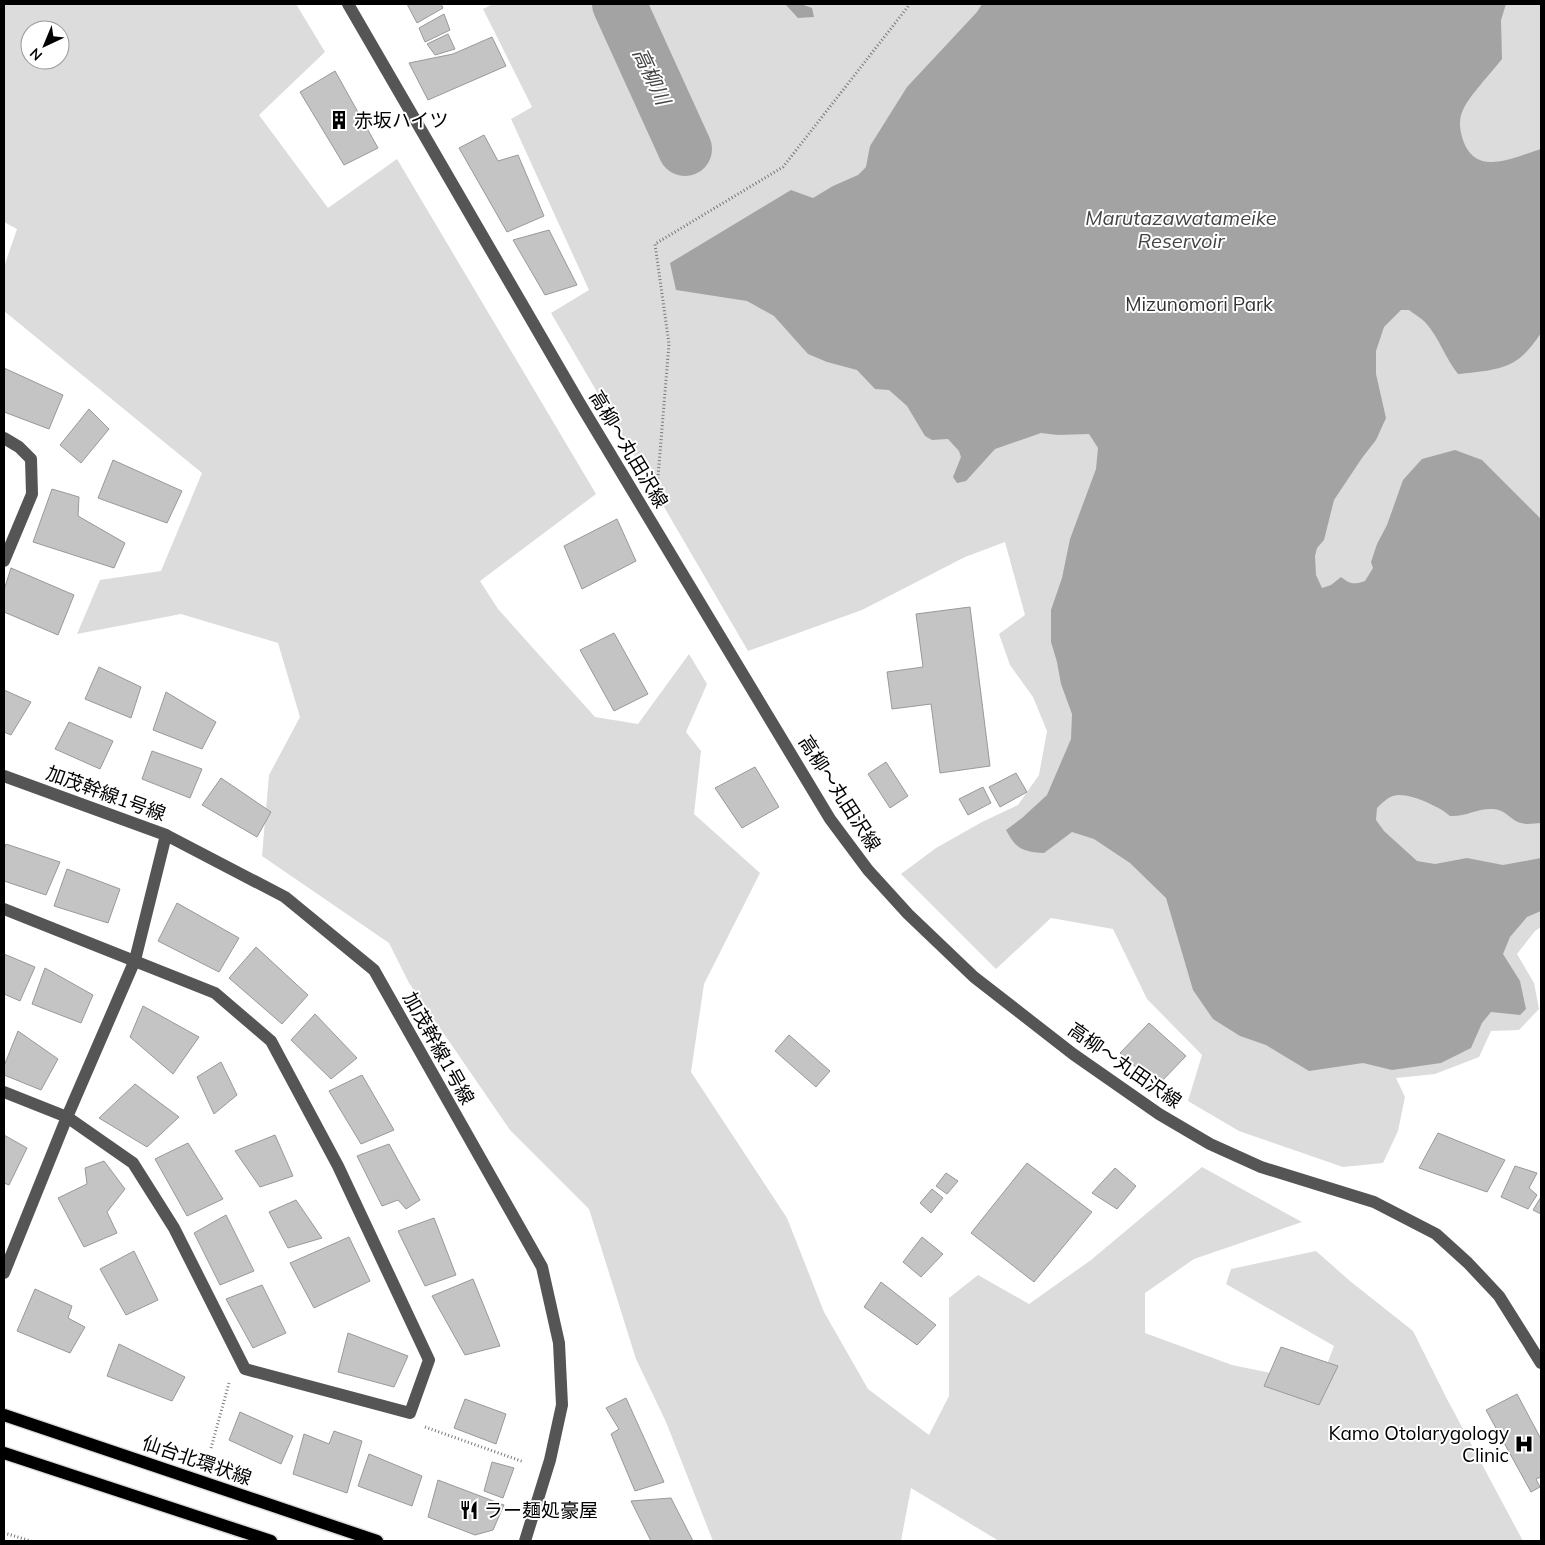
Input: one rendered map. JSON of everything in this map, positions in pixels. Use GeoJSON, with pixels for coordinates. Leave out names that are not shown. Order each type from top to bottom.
{"type":"FeatureCollection","features":[{"type":"Feature","properties":{"kind":"main road","name":"仙台北環状線"},"geometry":{"type":"LineString","coordinates":[[4,1415],[377,1541]]}},
{"type":"Feature","properties":{"kind":"main road"},"geometry":{"type":"LineString","coordinates":[[4,1453],[271,1541]]}},
{"type":"Feature","properties":{"kind":"street","name":"高柳～丸田沢線"},"geometry":{"type":"LineString","coordinates":[[348,4],[574,394],[830,819],[868,870],[901,906],[974,977],[1074,1054],[1159,1114],[1210,1144],[1261,1167],[1374,1202],[1436,1234],[1468,1263],[1499,1296],[1541,1363]]}},
{"type":"Feature","properties":{"kind":"street"},"geometry":{"type":"LineString","coordinates":[[4,438],[19,447],[31,459],[32,494],[4,561]]}},
{"type":"Feature","properties":{"kind":"street","name":"加茂幹線1号線"},"geometry":{"type":"LineString","coordinates":[[4,776],[166,835],[286,897],[374,970],[542,1267],[559,1343],[562,1405],[550,1460],[525,1541]]}},
{"type":"Feature","properties":{"kind":"street"},"geometry":{"type":"LineString","coordinates":[[4,1273],[135,960],[166,835]]}},
{"type":"Feature","properties":{"kind":"street"},"geometry":{"type":"LineString","coordinates":[[4,909],[215,993],[271,1041],[338,1166],[429,1360],[410,1414],[245,1369],[174,1228],[133,1163],[68,1117],[4,1092]]}},
{"type":"Feature","properties":{"kind":"path"},"geometry":{"type":"LineString","coordinates":[[654,527],[669,344],[655,244],[783,167],[910,4]]}},
{"type":"Feature","properties":{"kind":"path"},"geometry":{"type":"LineString","coordinates":[[211,1448],[231,1376],[245,1369]]}},
{"type":"Feature","properties":{"kind":"path"},"geometry":{"type":"LineString","coordinates":[[410,1414],[422,1426],[524,1462]]}},
{"type":"Feature","properties":{"kind":"path"},"geometry":{"type":"LineString","coordinates":[[4,1533],[31,1541]]}},
{"type":"Feature","properties":{"kind":"green space"},"geometry":{"type":"Polygon","coordinates":[[[4,4],[296,4],[325,52],[259,115],[328,208],[397,159],[596,494],[480,581],[498,609],[595,717],[638,724],[689,654],[707,684],[686,732],[701,751],[694,814],[760,873],[704,984],[691,1072],[787,1218],[824,1312],[868,1389],[929,1435],[949,1396],[949,1298],[978,1275],[1029,1304],[1091,1260],[1202,1167],[1302,1222],[1194,1259],[1145,1293],[1145,1333],[1232,1365],[1320,1383],[1334,1346],[1226,1284],[1231,1269],[1316,1251],[1350,1281],[1413,1331],[1523,1541],[999,1541],[911,1488],[901,1541],[713,1541],[666,1422],[636,1359],[589,1209],[510,1130],[409,983],[389,943],[262,856],[269,775],[300,717],[278,643],[181,614],[77,634],[100,580],[161,571],[202,473],[4,311],[4,267],[17,229],[4,222],[4,4]]]}},
{"type":"Feature","properties":{"kind":"green space","name":"Marutazawatameike Reservoir"},"geometry":{"type":"Polygon","coordinates":[[[493,4],[1541,4],[1541,301],[1504,366],[1517,360],[1541,333],[1541,519],[1539,517],[1541,524],[1541,927],[1535,931],[1517,954],[1534,983],[1539,1009],[1519,1030],[1491,1031],[1479,1057],[1435,1074],[1396,1078],[1405,1097],[1398,1131],[1383,1163],[1343,1167],[1239,1131],[1188,1101],[1202,1055],[1147,999],[1113,929],[1051,918],[996,969],[901,874],[936,848],[982,822],[1018,805],[1039,775],[1047,731],[1033,697],[1010,665],[999,634],[1025,615],[1005,542],[965,557],[862,610],[748,651],[551,313],[589,290],[511,119],[532,107],[483,9],[493,4]]]}},
{"type":"Feature","properties":{"kind":"water"},"geometry":{"type":"Polygon","coordinates":[[[785,4],[801,4],[812,8],[814,17],[798,18],[785,4]]]}},
{"type":"Feature","properties":{"kind":"water","name":"Marutazawatameike Reservoir"},"geometry":{"type":"Polygon","coordinates":[[[982,4],[1506,4],[1501,20],[1502,59],[1466,104],[1460,118],[1460,129],[1469,152],[1477,159],[1486,162],[1508,160],[1541,149],[1541,333],[1524,355],[1511,364],[1489,370],[1458,374],[1425,322],[1409,310],[1401,310],[1384,327],[1376,351],[1376,374],[1386,418],[1376,440],[1334,500],[1324,540],[1317,548],[1315,556],[1316,575],[1322,588],[1331,585],[1341,577],[1352,583],[1365,581],[1373,568],[1371,562],[1377,544],[1387,525],[1403,480],[1422,459],[1455,450],[1482,460],[1541,519],[1541,823],[1521,823],[1502,811],[1493,809],[1450,816],[1439,808],[1423,801],[1399,795],[1389,798],[1377,808],[1376,820],[1384,831],[1417,861],[1435,864],[1467,858],[1503,865],[1541,858],[1541,911],[1527,917],[1510,937],[1503,954],[1520,981],[1526,1009],[1520,1015],[1491,1012],[1482,1023],[1471,1048],[1441,1063],[1392,1070],[1363,1063],[1309,1071],[1266,1045],[1240,1036],[1213,1019],[1193,990],[1166,898],[1130,863],[1094,839],[1072,832],[1044,853],[1031,852],[1021,848],[1013,841],[1006,830],[1047,795],[1071,739],[1072,714],[1061,684],[1051,642],[1051,610],[1062,578],[1070,539],[1096,469],[1098,448],[1089,434],[1058,435],[1041,433],[995,449],[966,481],[957,483],[953,477],[961,457],[959,451],[948,439],[932,440],[925,436],[907,406],[889,390],[875,389],[857,370],[827,362],[808,354],[774,316],[747,301],[676,290],[670,263],[791,190],[813,198],[833,186],[858,175],[866,167],[870,146],[907,87],[977,12],[982,4]]]}},
{"type":"Feature","properties":{"kind":"building"},"geometry":{"type":"Polygon","coordinates":[[[407,4],[441,4],[443,8],[417,23],[407,4]]]}},
{"type":"Feature","properties":{"kind":"building"},"geometry":{"type":"Polygon","coordinates":[[[444,14],[450,30],[425,42],[419,28],[444,14]]]}},
{"type":"Feature","properties":{"kind":"building"},"geometry":{"type":"Polygon","coordinates":[[[448,34],[455,49],[435,55],[427,44],[448,34]]]}},
{"type":"Feature","properties":{"kind":"building"},"geometry":{"type":"Polygon","coordinates":[[[492,37],[506,66],[428,100],[409,63],[453,54],[492,37]]]}},
{"type":"Feature","properties":{"kind":"building","name":"赤坂ハイツ"},"geometry":{"type":"Polygon","coordinates":[[[335,71],[378,148],[344,165],[300,92],[335,71]]]}},
{"type":"Feature","properties":{"kind":"building"},"geometry":{"type":"Polygon","coordinates":[[[484,135],[498,161],[518,155],[544,216],[507,232],[459,148],[484,135]]]}},
{"type":"Feature","properties":{"kind":"building"},"geometry":{"type":"Polygon","coordinates":[[[549,230],[577,285],[545,295],[513,240],[549,230]]]}},
{"type":"Feature","properties":{"kind":"building"},"geometry":{"type":"Polygon","coordinates":[[[4,368],[63,395],[49,429],[4,412],[4,368]]]}},
{"type":"Feature","properties":{"kind":"building"},"geometry":{"type":"Polygon","coordinates":[[[89,409],[109,429],[81,463],[60,445],[89,409]]]}},
{"type":"Feature","properties":{"kind":"building"},"geometry":{"type":"Polygon","coordinates":[[[113,460],[182,491],[167,523],[98,498],[113,460]]]}},
{"type":"Feature","properties":{"kind":"building"},"geometry":{"type":"Polygon","coordinates":[[[52,489],[79,497],[78,516],[125,543],[114,568],[33,542],[52,489]]]}},
{"type":"Feature","properties":{"kind":"building"},"geometry":{"type":"Polygon","coordinates":[[[617,519],[636,561],[582,589],[564,546],[617,519]]]}},
{"type":"Feature","properties":{"kind":"building"},"geometry":{"type":"Polygon","coordinates":[[[11,568],[74,595],[58,635],[4,612],[4,590],[11,568]]]}},
{"type":"Feature","properties":{"kind":"building"},"geometry":{"type":"Polygon","coordinates":[[[970,607],[990,766],[940,773],[931,704],[892,709],[887,672],[923,667],[916,614],[970,607]]]}},
{"type":"Feature","properties":{"kind":"building"},"geometry":{"type":"Polygon","coordinates":[[[614,633],[648,694],[614,711],[580,650],[614,633]]]}},
{"type":"Feature","properties":{"kind":"building"},"geometry":{"type":"Polygon","coordinates":[[[99,667],[141,687],[131,718],[85,699],[99,667]]]}},
{"type":"Feature","properties":{"kind":"building"},"geometry":{"type":"Polygon","coordinates":[[[4,690],[31,702],[11,735],[4,732],[4,690]]]}},
{"type":"Feature","properties":{"kind":"building"},"geometry":{"type":"Polygon","coordinates":[[[166,692],[216,722],[202,749],[153,730],[166,692]]]}},
{"type":"Feature","properties":{"kind":"building"},"geometry":{"type":"Polygon","coordinates":[[[69,722],[113,741],[100,769],[55,749],[69,722]]]}},
{"type":"Feature","properties":{"kind":"building"},"geometry":{"type":"Polygon","coordinates":[[[152,751],[202,769],[190,798],[142,779],[152,751]]]}},
{"type":"Feature","properties":{"kind":"building"},"geometry":{"type":"Polygon","coordinates":[[[886,762],[908,796],[890,808],[868,774],[886,762]]]}},
{"type":"Feature","properties":{"kind":"building"},"geometry":{"type":"Polygon","coordinates":[[[755,767],[779,807],[742,828],[715,788],[755,767]]]}},
{"type":"Feature","properties":{"kind":"building"},"geometry":{"type":"Polygon","coordinates":[[[1016,773],[1027,792],[1000,807],[989,787],[1016,773]]]}},
{"type":"Feature","properties":{"kind":"building"},"geometry":{"type":"Polygon","coordinates":[[[221,778],[271,812],[257,837],[202,805],[221,778]]]}},
{"type":"Feature","properties":{"kind":"building"},"geometry":{"type":"Polygon","coordinates":[[[983,787],[991,803],[968,815],[959,799],[983,787]]]}},
{"type":"Feature","properties":{"kind":"building"},"geometry":{"type":"Polygon","coordinates":[[[6,844],[60,862],[46,895],[4,881],[4,850],[6,844]]]}},
{"type":"Feature","properties":{"kind":"building"},"geometry":{"type":"Polygon","coordinates":[[[67,869],[120,889],[108,923],[54,906],[67,869]]]}},
{"type":"Feature","properties":{"kind":"building"},"geometry":{"type":"Polygon","coordinates":[[[177,903],[239,938],[219,972],[158,941],[177,903]]]}},
{"type":"Feature","properties":{"kind":"building"},"geometry":{"type":"Polygon","coordinates":[[[256,947],[308,995],[282,1024],[229,978],[256,947]]]}},
{"type":"Feature","properties":{"kind":"building"},"geometry":{"type":"Polygon","coordinates":[[[4,954],[35,967],[20,1001],[4,994],[4,954]]]}},
{"type":"Feature","properties":{"kind":"building"},"geometry":{"type":"Polygon","coordinates":[[[45,968],[93,995],[81,1023],[32,1004],[45,968]]]}},
{"type":"Feature","properties":{"kind":"building"},"geometry":{"type":"Polygon","coordinates":[[[143,1006],[199,1037],[173,1074],[130,1037],[143,1006]]]}},
{"type":"Feature","properties":{"kind":"building"},"geometry":{"type":"Polygon","coordinates":[[[315,1014],[357,1058],[331,1079],[291,1040],[315,1014]]]}},
{"type":"Feature","properties":{"kind":"building"},"geometry":{"type":"Polygon","coordinates":[[[1149,1023],[1186,1056],[1157,1086],[1120,1053],[1149,1023]]]}},
{"type":"Feature","properties":{"kind":"building"},"geometry":{"type":"Polygon","coordinates":[[[18,1031],[58,1059],[41,1090],[4,1075],[4,1066],[18,1031]]]}},
{"type":"Feature","properties":{"kind":"building"},"geometry":{"type":"Polygon","coordinates":[[[789,1035],[830,1071],[816,1087],[775,1051],[789,1035]]]}},
{"type":"Feature","properties":{"kind":"building"},"geometry":{"type":"Polygon","coordinates":[[[221,1062],[237,1095],[214,1114],[197,1077],[221,1062]]]}},
{"type":"Feature","properties":{"kind":"building"},"geometry":{"type":"Polygon","coordinates":[[[362,1075],[394,1130],[361,1144],[329,1091],[362,1075]]]}},
{"type":"Feature","properties":{"kind":"building"},"geometry":{"type":"Polygon","coordinates":[[[135,1084],[179,1117],[147,1147],[99,1118],[135,1084]]]}},
{"type":"Feature","properties":{"kind":"building"},"geometry":{"type":"Polygon","coordinates":[[[1438,1133],[1505,1160],[1487,1192],[1419,1168],[1438,1133]]]}},
{"type":"Feature","properties":{"kind":"building"},"geometry":{"type":"Polygon","coordinates":[[[4,1135],[27,1148],[9,1185],[4,1183],[4,1135]]]}},
{"type":"Feature","properties":{"kind":"building"},"geometry":{"type":"Polygon","coordinates":[[[275,1135],[293,1176],[260,1187],[235,1151],[275,1135]]]}},
{"type":"Feature","properties":{"kind":"building"},"geometry":{"type":"Polygon","coordinates":[[[188,1143],[223,1199],[187,1216],[155,1159],[188,1143]]]}},
{"type":"Feature","properties":{"kind":"building"},"geometry":{"type":"Polygon","coordinates":[[[389,1144],[420,1200],[406,1209],[398,1200],[382,1206],[357,1156],[389,1144]]]}},
{"type":"Feature","properties":{"kind":"building"},"geometry":{"type":"Polygon","coordinates":[[[104,1161],[125,1189],[107,1212],[117,1233],[84,1247],[58,1198],[87,1184],[85,1168],[104,1161]]]}},
{"type":"Feature","properties":{"kind":"building"},"geometry":{"type":"Polygon","coordinates":[[[1027,1163],[1092,1212],[1034,1282],[971,1233],[1027,1163]]]}},
{"type":"Feature","properties":{"kind":"building"},"geometry":{"type":"Polygon","coordinates":[[[1515,1166],[1537,1173],[1529,1188],[1537,1195],[1528,1209],[1501,1197],[1515,1166]]]}},
{"type":"Feature","properties":{"kind":"building"},"geometry":{"type":"Polygon","coordinates":[[[1115,1168],[1136,1186],[1117,1209],[1092,1193],[1115,1168]]]}},
{"type":"Feature","properties":{"kind":"building"},"geometry":{"type":"Polygon","coordinates":[[[946,1173],[958,1181],[947,1194],[936,1186],[946,1173]]]}},
{"type":"Feature","properties":{"kind":"building"},"geometry":{"type":"Polygon","coordinates":[[[932,1189],[943,1198],[931,1213],[920,1203],[932,1189]]]}},
{"type":"Feature","properties":{"kind":"building"},"geometry":{"type":"Polygon","coordinates":[[[1541,1197],[1541,1214],[1533,1210],[1541,1197]]]}},
{"type":"Feature","properties":{"kind":"building"},"geometry":{"type":"Polygon","coordinates":[[[296,1200],[322,1238],[288,1248],[269,1212],[296,1200]]]}},
{"type":"Feature","properties":{"kind":"building"},"geometry":{"type":"Polygon","coordinates":[[[226,1215],[254,1271],[220,1285],[194,1233],[226,1215]]]}},
{"type":"Feature","properties":{"kind":"building"},"geometry":{"type":"Polygon","coordinates":[[[434,1218],[456,1275],[425,1286],[398,1231],[434,1218]]]}},
{"type":"Feature","properties":{"kind":"building"},"geometry":{"type":"Polygon","coordinates":[[[349,1237],[370,1281],[314,1308],[290,1263],[349,1237]]]}},
{"type":"Feature","properties":{"kind":"building"},"geometry":{"type":"Polygon","coordinates":[[[922,1237],[943,1254],[921,1277],[903,1262],[922,1237]]]}},
{"type":"Feature","properties":{"kind":"building"},"geometry":{"type":"Polygon","coordinates":[[[134,1251],[158,1300],[126,1315],[100,1269],[134,1251]]]}},
{"type":"Feature","properties":{"kind":"building"},"geometry":{"type":"Polygon","coordinates":[[[473,1279],[500,1346],[465,1355],[432,1296],[473,1279]]]}},
{"type":"Feature","properties":{"kind":"building"},"geometry":{"type":"Polygon","coordinates":[[[881,1282],[936,1325],[917,1345],[864,1307],[881,1282]]]}},
{"type":"Feature","properties":{"kind":"building"},"geometry":{"type":"Polygon","coordinates":[[[262,1285],[286,1333],[253,1348],[226,1299],[262,1285]]]}},
{"type":"Feature","properties":{"kind":"building"},"geometry":{"type":"Polygon","coordinates":[[[35,1289],[72,1306],[68,1318],[85,1327],[70,1353],[17,1331],[35,1289]]]}},
{"type":"Feature","properties":{"kind":"building"},"geometry":{"type":"Polygon","coordinates":[[[348,1333],[408,1356],[394,1387],[338,1372],[348,1333]]]}},
{"type":"Feature","properties":{"kind":"building"},"geometry":{"type":"Polygon","coordinates":[[[119,1344],[185,1377],[172,1401],[107,1376],[119,1344]]]}},
{"type":"Feature","properties":{"kind":"building"},"geometry":{"type":"Polygon","coordinates":[[[1281,1347],[1338,1366],[1319,1405],[1264,1386],[1281,1347]]]}},
{"type":"Feature","properties":{"kind":"building"},"geometry":{"type":"Polygon","coordinates":[[[1517,1394],[1541,1439],[1541,1477],[1536,1479],[1540,1487],[1531,1492],[1486,1410],[1517,1394]]]}},
{"type":"Feature","properties":{"kind":"building"},"geometry":{"type":"Polygon","coordinates":[[[626,1398],[664,1482],[635,1491],[611,1434],[619,1429],[606,1408],[626,1398]]]}},
{"type":"Feature","properties":{"kind":"building"},"geometry":{"type":"Polygon","coordinates":[[[465,1399],[506,1414],[496,1444],[454,1428],[465,1399]]]}},
{"type":"Feature","properties":{"kind":"building"},"geometry":{"type":"Polygon","coordinates":[[[240,1412],[293,1436],[281,1464],[229,1440],[240,1412]]]}},
{"type":"Feature","properties":{"kind":"building"},"geometry":{"type":"Polygon","coordinates":[[[334,1431],[362,1441],[347,1493],[293,1474],[304,1434],[329,1444],[334,1431]]]}},
{"type":"Feature","properties":{"kind":"building"},"geometry":{"type":"Polygon","coordinates":[[[369,1454],[422,1476],[412,1506],[358,1486],[369,1454]]]}},
{"type":"Feature","properties":{"kind":"building"},"geometry":{"type":"Polygon","coordinates":[[[492,1462],[514,1468],[503,1498],[484,1491],[492,1462]]]}},
{"type":"Feature","properties":{"kind":"building"},"geometry":{"type":"Polygon","coordinates":[[[438,1480],[504,1505],[493,1530],[475,1535],[428,1517],[438,1480]]]}},
{"type":"Feature","properties":{"kind":"building"},"geometry":{"type":"Polygon","coordinates":[[[671,1498],[693,1541],[651,1541],[631,1501],[671,1498]]]}},
{"type":"Feature","properties":{"kind":"waterway","name":"高柳川"},"geometry":{"type":"LineString","coordinates":[[619,4],[685,149]]}},
{"type":"Feature","properties":{"kind":"place","name":"赤坂ハイツ"},"geometry":{"type":"Point","coordinates":[339,120]}},
{"type":"Feature","properties":{"kind":"place","name":"Kamo Otolarygology Clinic"},"geometry":{"type":"Point","coordinates":[1524,1444]}},
{"type":"Feature","properties":{"kind":"place","name":"ラー麺処豪屋"},"geometry":{"type":"Point","coordinates":[469,1510]}},
{"type":"Feature","properties":{"kind":"park label","name":"Mizunomori Park"},"geometry":{"type":"Point","coordinates":[1199,304]}}]}
